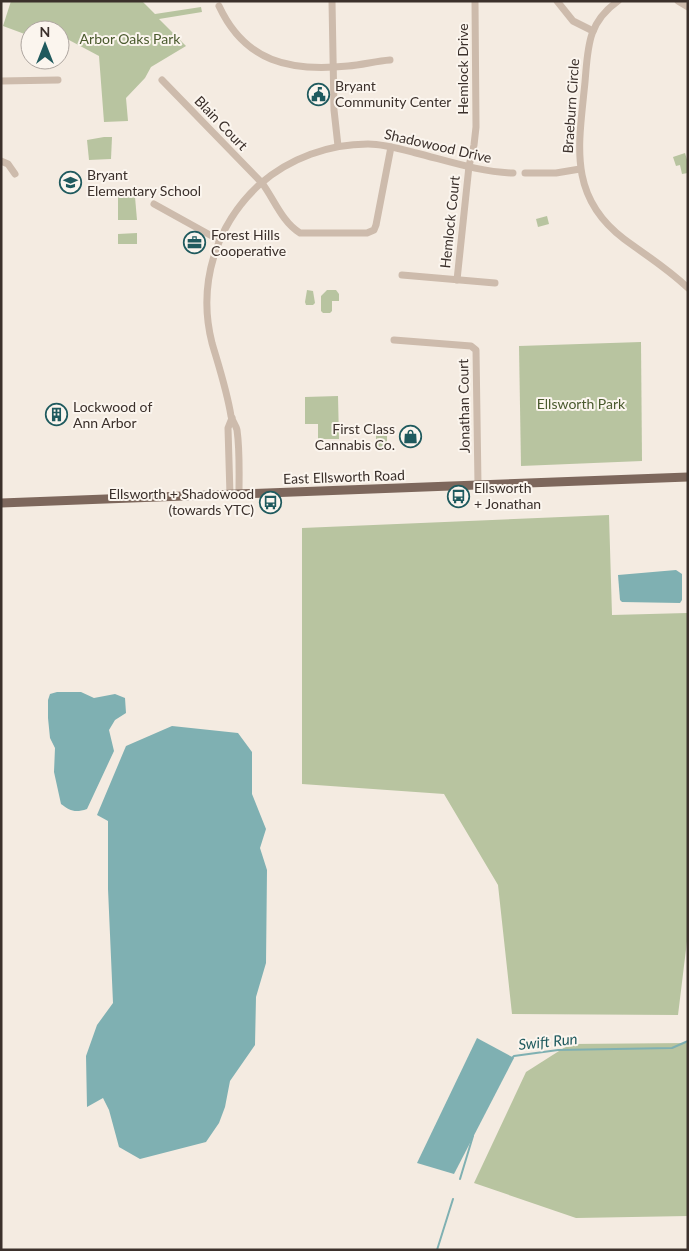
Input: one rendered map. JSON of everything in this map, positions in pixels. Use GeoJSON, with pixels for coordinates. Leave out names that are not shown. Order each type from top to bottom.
{"type":"FeatureCollection","features":[{"type":"Feature","properties":{"kind":"main road","name":"East Ellsworth Road"},"geometry":{"type":"LineString","coordinates":[[1,503],[688,477]]}},
{"type":"Feature","properties":{"kind":"street"},"geometry":{"type":"LineString","coordinates":[[332,1],[334,110],[338,146]]}},
{"type":"Feature","properties":{"kind":"street","name":"Hemlock Drive"},"geometry":{"type":"LineString","coordinates":[[469,166],[476,127],[475,1]]}},
{"type":"Feature","properties":{"kind":"street"},"geometry":{"type":"LineString","coordinates":[[557,1],[573,21],[583,28],[592,31]]}},
{"type":"Feature","properties":{"kind":"street","name":"Braeburn Circle"},"geometry":{"type":"LineString","coordinates":[[618,1],[599,18],[592,31],[588,49],[580,129],[578,154],[580,169],[589,196],[608,224],[624,239],[665,267],[688,288]]}},
{"type":"Feature","properties":{"kind":"street"},"geometry":{"type":"LineString","coordinates":[[678,1],[688,7]]}},
{"type":"Feature","properties":{"kind":"street"},"geometry":{"type":"LineString","coordinates":[[219,6],[232,29],[241,40],[262,56],[291,66],[333,67],[390,60]]}},
{"type":"Feature","properties":{"kind":"street"},"geometry":{"type":"LineString","coordinates":[[1,81],[58,80]]}},
{"type":"Feature","properties":{"kind":"street","name":"Blain Court"},"geometry":{"type":"LineString","coordinates":[[162,80],[262,183],[273,201],[298,232],[308,234],[367,233],[374,230],[391,147]]}},
{"type":"Feature","properties":{"kind":"street","name":"Shadowood Drive"},"geometry":{"type":"LineString","coordinates":[[240,494],[237,428],[232,418],[227,392],[212,342],[208,317],[208,279],[214,254],[219,240],[234,212],[262,183],[279,170],[311,154],[338,146],[370,144],[391,147],[487,171],[513,174]]}},
{"type":"Feature","properties":{"kind":"street"},"geometry":{"type":"LineString","coordinates":[[1,161],[8,164],[15,174]]}},
{"type":"Feature","properties":{"kind":"street","name":"Hemlock Court"},"geometry":{"type":"LineString","coordinates":[[457,280],[469,166]]}},
{"type":"Feature","properties":{"kind":"street"},"geometry":{"type":"LineString","coordinates":[[525,174],[556,173],[580,169]]}},
{"type":"Feature","properties":{"kind":"street"},"geometry":{"type":"LineString","coordinates":[[154,204],[219,240]]}},
{"type":"Feature","properties":{"kind":"street","name":"Hemlock Court"},"geometry":{"type":"LineString","coordinates":[[402,275],[494,283]]}},
{"type":"Feature","properties":{"kind":"street","name":"Jonathan Court"},"geometry":{"type":"LineString","coordinates":[[394,340],[471,346],[476,350],[478,485]]}},
{"type":"Feature","properties":{"kind":"street","name":"Shadowood Drive"},"geometry":{"type":"LineString","coordinates":[[230,495],[228,428],[232,418]]}},
{"type":"Feature","properties":{"kind":"green space","name":"Arbor Oaks Park"},"geometry":{"type":"Polygon","coordinates":[[[11,1],[142,1],[155,14],[201,7],[202,12],[159,19],[186,46],[151,67],[145,78],[126,98],[128,121],[104,122],[99,56],[70,41],[70,20],[20,20],[20,32],[3,26],[11,1]]]}},
{"type":"Feature","properties":{"kind":"green space"},"geometry":{"type":"Polygon","coordinates":[[[112,137],[111,159],[89,160],[87,140],[112,137]]]}},
{"type":"Feature","properties":{"kind":"green space"},"geometry":{"type":"Polygon","coordinates":[[[685,153],[688,173],[682,174],[680,165],[676,166],[673,157],[685,153]]]}},
{"type":"Feature","properties":{"kind":"green space"},"geometry":{"type":"Polygon","coordinates":[[[118,197],[135,197],[137,220],[118,220],[118,197]]]}},
{"type":"Feature","properties":{"kind":"green space"},"geometry":{"type":"Polygon","coordinates":[[[547,216],[549,224],[538,227],[536,219],[547,216]]]}},
{"type":"Feature","properties":{"kind":"green space"},"geometry":{"type":"Polygon","coordinates":[[[137,233],[137,244],[118,244],[118,234],[137,233]]]}},
{"type":"Feature","properties":{"kind":"green space"},"geometry":{"type":"Polygon","coordinates":[[[307,290],[313,291],[315,303],[313,305],[306,305],[307,290]]]}},
{"type":"Feature","properties":{"kind":"green space"},"geometry":{"type":"Polygon","coordinates":[[[327,290],[336,290],[339,294],[339,301],[332,301],[332,311],[330,313],[323,313],[321,311],[321,296],[327,290]]]}},
{"type":"Feature","properties":{"kind":"green space","name":"Ellsworth Park"},"geometry":{"type":"Polygon","coordinates":[[[641,342],[642,461],[521,466],[519,346],[641,342]]]}},
{"type":"Feature","properties":{"kind":"green space"},"geometry":{"type":"Polygon","coordinates":[[[338,396],[339,439],[318,439],[318,424],[305,424],[305,397],[338,396]]]}},
{"type":"Feature","properties":{"kind":"green space"},"geometry":{"type":"Polygon","coordinates":[[[376,427],[387,427],[387,447],[376,447],[376,427]]]}},
{"type":"Feature","properties":{"kind":"green space"},"geometry":{"type":"Polygon","coordinates":[[[609,515],[612,615],[687,613],[688,933],[678,1015],[512,1014],[498,885],[444,794],[302,784],[302,528],[609,515]]]}},
{"type":"Feature","properties":{"kind":"green space"},"geometry":{"type":"Polygon","coordinates":[[[688,1043],[688,1216],[576,1218],[474,1183],[526,1072],[570,1044],[688,1043]]]}},
{"type":"Feature","properties":{"kind":"water"},"geometry":{"type":"Polygon","coordinates":[[[676,570],[682,574],[682,600],[680,603],[622,602],[620,600],[618,575],[676,570]]]}},
{"type":"Feature","properties":{"kind":"water"},"geometry":{"type":"Polygon","coordinates":[[[57,692],[81,692],[94,698],[115,694],[125,698],[126,713],[115,720],[109,730],[114,751],[87,809],[79,811],[73,811],[61,804],[54,772],[55,748],[50,738],[48,700],[50,694],[57,692]]]}},
{"type":"Feature","properties":{"kind":"water"},"geometry":{"type":"Polygon","coordinates":[[[172,726],[238,733],[252,752],[252,794],[266,829],[260,848],[267,870],[266,963],[256,997],[255,1045],[230,1081],[225,1107],[219,1123],[206,1142],[140,1159],[119,1147],[109,1110],[103,1098],[87,1107],[86,1056],[97,1025],[113,1003],[108,889],[108,821],[97,815],[126,746],[172,726]]]}},
{"type":"Feature","properties":{"kind":"water"},"geometry":{"type":"Polygon","coordinates":[[[477,1038],[514,1058],[454,1174],[417,1163],[477,1038]]]}},
{"type":"Feature","properties":{"kind":"waterway","name":"Swift Run"},"geometry":{"type":"LineString","coordinates":[[511,1059],[514,1056],[558,1050],[672,1048],[688,1041]]}},
{"type":"Feature","properties":{"kind":"waterway","name":"Swift Run"},"geometry":{"type":"LineString","coordinates":[[460,1179],[473,1136]]}},
{"type":"Feature","properties":{"kind":"waterway","name":"Swift Run"},"geometry":{"type":"LineString","coordinates":[[437,1250],[453,1199]]}},
{"type":"Feature","properties":{"kind":"place","name":"Bryant Community Center"},"geometry":{"type":"Point","coordinates":[319,94]}},
{"type":"Feature","properties":{"kind":"place","name":"Bryant Elementary School"},"geometry":{"type":"Point","coordinates":[71,183]}},
{"type":"Feature","properties":{"kind":"place","name":"Forest Hills Cooperative"},"geometry":{"type":"Point","coordinates":[195,243]}},
{"type":"Feature","properties":{"kind":"place","name":"Lockwood of Ann Arbor"},"geometry":{"type":"Point","coordinates":[57,415]}},
{"type":"Feature","properties":{"kind":"place","name":"First Class Cannabis Co."},"geometry":{"type":"Point","coordinates":[411,437]}},
{"type":"Feature","properties":{"kind":"place","name":"Ellsworth + Jonathan"},"geometry":{"type":"Point","coordinates":[458,496]}},
{"type":"Feature","properties":{"kind":"place","name":"Ellsworth + Shadowood (towards YTC)"},"geometry":{"type":"Point","coordinates":[270,502]}}]}
